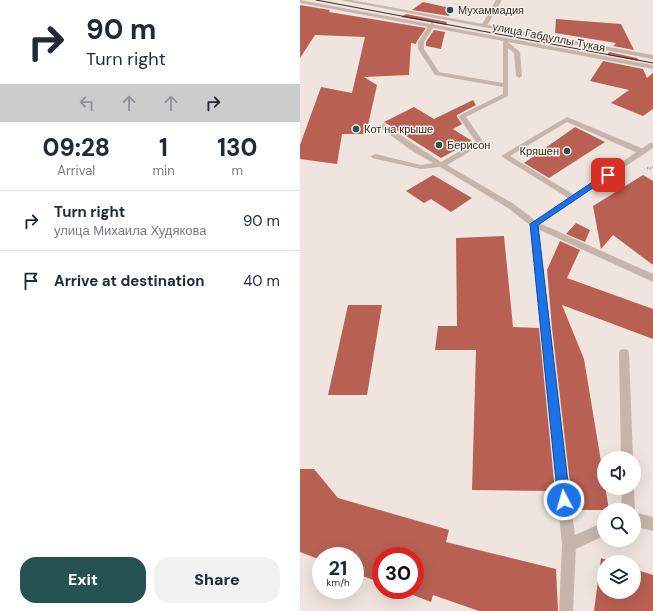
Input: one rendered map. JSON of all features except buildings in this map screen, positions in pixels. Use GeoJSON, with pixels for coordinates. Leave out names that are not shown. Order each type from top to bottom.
{"type":"FeatureCollection","features":[{"type":"Feature","properties":{"kind":"street","name":"улица Габдуллы Тукая"},"geometry":{"type":"LineString","coordinates":[[300,0],[432,25],[505,41],[653,67]]}},
{"type":"Feature","properties":{"kind":"street","name":"улица Габдуллы Тукая"},"geometry":{"type":"LineString","coordinates":[[343,0],[653,57]]}},
{"type":"Feature","properties":{"kind":"street"},"geometry":{"type":"LineString","coordinates":[[484,26],[499,0]]}},
{"type":"Feature","properties":{"kind":"street"},"geometry":{"type":"LineString","coordinates":[[432,25],[422,42],[420,49],[437,74],[506,86]]}},
{"type":"Feature","properties":{"kind":"street"},"geometry":{"type":"LineString","coordinates":[[505,41],[517,52],[519,76]]}},
{"type":"Feature","properties":{"kind":"street"},"geometry":{"type":"LineString","coordinates":[[375,156],[421,167],[441,165],[480,143],[462,116],[506,95],[505,41]]}},
{"type":"Feature","properties":{"kind":"street"},"geometry":{"type":"LineString","coordinates":[[574,198],[505,156],[567,119],[643,152]]}},
{"type":"Feature","properties":{"kind":"street"},"geometry":{"type":"LineString","coordinates":[[384,126],[415,149],[511,206],[534,224],[653,278]]}},
{"type":"Feature","properties":{"kind":"street"},"geometry":{"type":"LineString","coordinates":[[534,224],[653,145]]}},
{"type":"Feature","properties":{"kind":"street"},"geometry":{"type":"LineString","coordinates":[[534,224],[569,545],[566,611]]}},
{"type":"Feature","properties":{"kind":"street"},"geometry":{"type":"LineString","coordinates":[[624,353],[627,451]]}},
{"type":"Feature","properties":{"kind":"street"},"geometry":{"type":"LineString","coordinates":[[641,521],[653,524]]}},
{"type":"Feature","properties":{"kind":"street"},"geometry":{"type":"LineString","coordinates":[[569,545],[597,532]]}},
{"type":"Feature","properties":{"kind":"tram line"},"geometry":{"type":"LineString","coordinates":[[316,0],[653,63]]}},
{"type":"Feature","properties":{"kind":"place","name":"Мухаммадия"},"geometry":{"type":"Point","coordinates":[450,10]}},
{"type":"Feature","properties":{"kind":"place","name":"Кот на крыше"},"geometry":{"type":"Point","coordinates":[356,129]}},
{"type":"Feature","properties":{"kind":"place","name":"Берисон"},"geometry":{"type":"Point","coordinates":[439,145]}},
{"type":"Feature","properties":{"kind":"place","name":"Кряшен"},"geometry":{"type":"Point","coordinates":[567,151]}},
{"type":"Feature","properties":{"kind":"route"},"geometry":{"type":"LineString","coordinates":[[564,500],[534,224],[608,175]]}}]}
